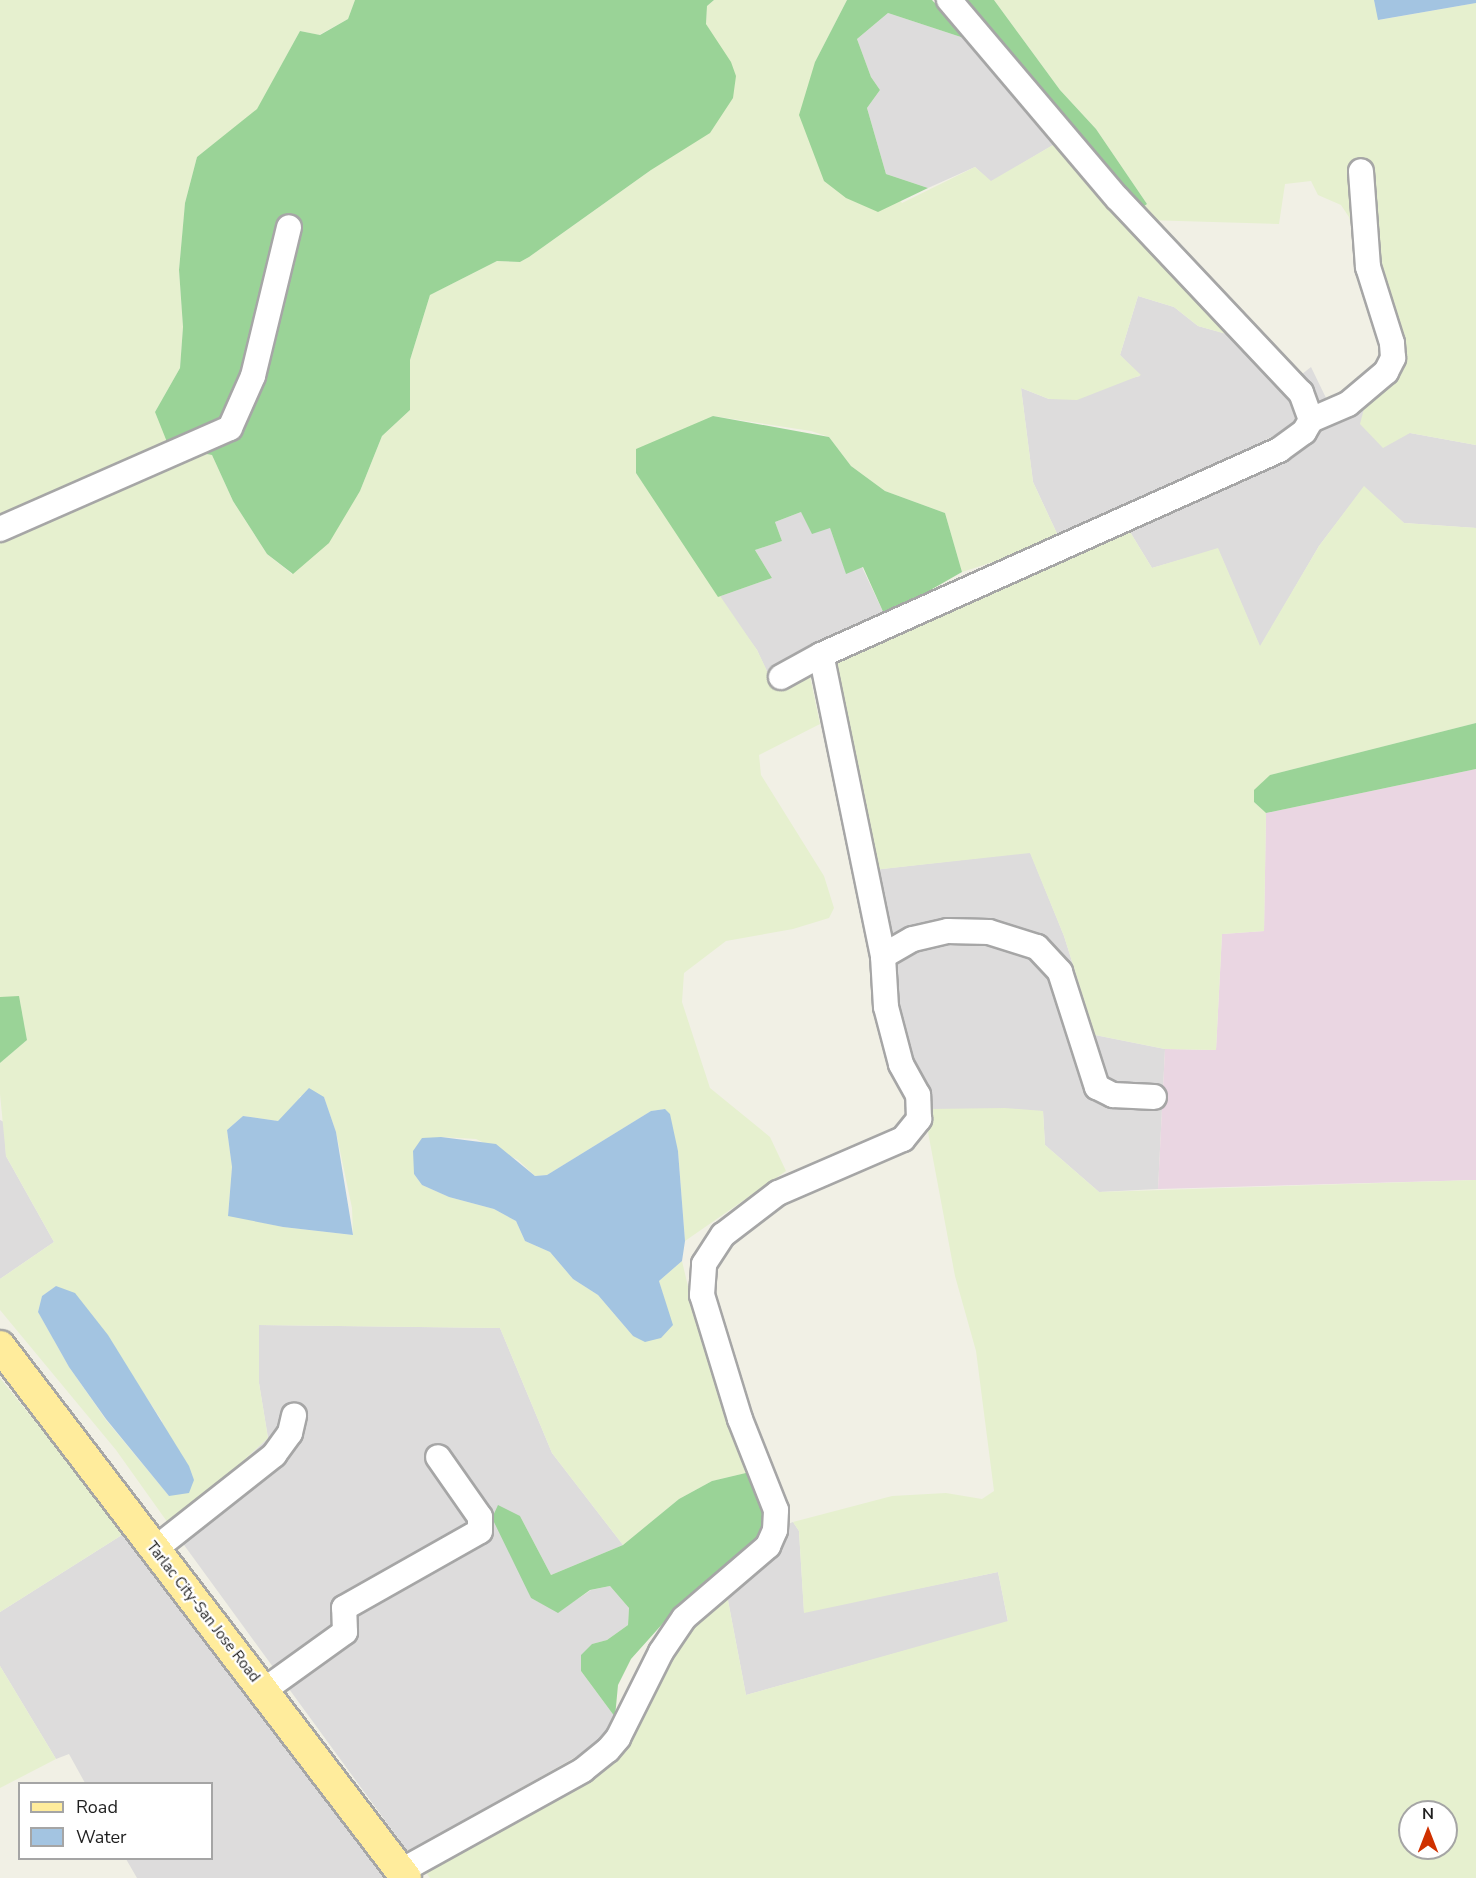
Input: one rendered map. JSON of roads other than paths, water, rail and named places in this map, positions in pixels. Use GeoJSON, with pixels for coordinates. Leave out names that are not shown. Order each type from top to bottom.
{"type":"FeatureCollection","features":[{"type":"Feature","properties":{"kind":"main road","name":"Tarlac City-San Jose Road"},"geometry":{"type":"LineString","coordinates":[[0,1346],[404,1874]]}},
{"type":"Feature","properties":{"kind":"street"},"geometry":{"type":"LineString","coordinates":[[949,0],[1117,198],[1301,393],[1311,420]]}},
{"type":"Feature","properties":{"kind":"street"},"geometry":{"type":"LineString","coordinates":[[782,676],[821,655],[1279,450],[1304,432],[1311,420],[1348,404],[1386,372],[1393,358],[1392,343],[1368,267],[1361,171]]}},
{"type":"Feature","properties":{"kind":"street"},"geometry":{"type":"LineString","coordinates":[[0,529],[230,428],[253,376],[289,227]]}},
{"type":"Feature","properties":{"kind":"street"},"geometry":{"type":"LineString","coordinates":[[404,1874],[583,1770],[608,1750],[622,1731],[661,1652],[684,1618],[760,1554],[773,1538],[776,1510],[725,1370],[702,1295],[701,1273],[708,1253],[723,1235],[778,1193],[888,1147],[915,1126],[920,1105],[901,1064],[890,1023],[883,956],[821,655]]}},
{"type":"Feature","properties":{"kind":"street"},"geometry":{"type":"LineString","coordinates":[[883,956],[913,939],[948,931],[989,932],[1037,947],[1060,972],[1097,1087],[1113,1095],[1154,1097]]}},
{"type":"Feature","properties":{"kind":"street"},"geometry":{"type":"LineString","coordinates":[[155,1549],[274,1455],[290,1433],[294,1415]]}},
{"type":"Feature","properties":{"kind":"street"},"geometry":{"type":"LineString","coordinates":[[263,1691],[345,1632],[345,1608],[480,1531],[480,1517],[438,1457]]}},
{"type":"Feature","properties":{"kind":"water"},"geometry":{"type":"Polygon","coordinates":[[[1374,0],[1476,0],[1476,3],[1378,20],[1374,0]]]}},
{"type":"Feature","properties":{"kind":"water"},"geometry":{"type":"Polygon","coordinates":[[[309,1088],[324,1097],[336,1132],[353,1235],[283,1227],[228,1216],[232,1167],[227,1130],[243,1116],[278,1121],[309,1088]]]}},
{"type":"Feature","properties":{"kind":"water"},"geometry":{"type":"Polygon","coordinates":[[[665,1109],[670,1114],[678,1151],[685,1241],[682,1261],[659,1281],[673,1325],[661,1338],[645,1342],[633,1336],[598,1295],[573,1279],[550,1252],[525,1241],[516,1221],[494,1209],[449,1197],[422,1185],[414,1174],[413,1151],[422,1138],[441,1137],[496,1144],[535,1176],[547,1175],[651,1111],[665,1109]]]}},
{"type":"Feature","properties":{"kind":"water"},"geometry":{"type":"Polygon","coordinates":[[[56,1286],[75,1293],[108,1335],[189,1466],[194,1480],[189,1493],[169,1496],[106,1419],[69,1367],[38,1312],[42,1296],[56,1286]]]}}]}
